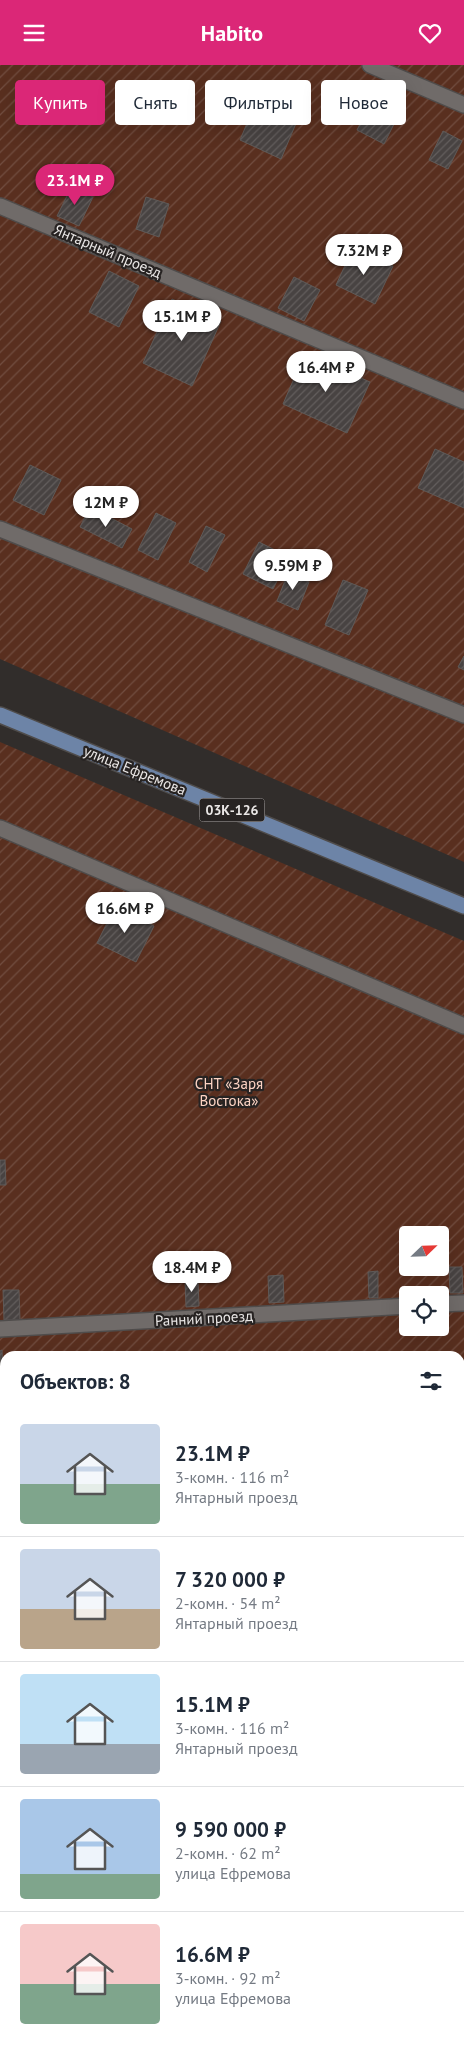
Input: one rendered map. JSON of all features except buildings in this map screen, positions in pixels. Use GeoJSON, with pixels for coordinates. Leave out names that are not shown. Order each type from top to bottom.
{"type":"FeatureCollection","features":[{"type":"Feature","properties":{"kind":"main road","name":"улица Ефремова"},"geometry":{"type":"LineString","coordinates":[[0,715],[464,906]]}},
{"type":"Feature","properties":{"kind":"street"},"geometry":{"type":"LineString","coordinates":[[370,65],[464,105]]}},
{"type":"Feature","properties":{"kind":"street","name":"Янтарный проезд"},"geometry":{"type":"LineString","coordinates":[[0,206],[464,401]]}},
{"type":"Feature","properties":{"kind":"street"},"geometry":{"type":"LineString","coordinates":[[0,529],[464,715]]}},
{"type":"Feature","properties":{"kind":"street"},"geometry":{"type":"LineString","coordinates":[[0,828],[464,1026]]}},
{"type":"Feature","properties":{"kind":"street"},"geometry":{"type":"LineString","coordinates":[[449,1304],[464,1303]]}},
{"type":"Feature","properties":{"kind":"street","name":"Ранний проезд"},"geometry":{"type":"LineString","coordinates":[[0,1329],[399,1307]]}},
{"type":"Feature","properties":{"kind":"green space"},"geometry":{"type":"Polygon","coordinates":[[[0,65],[464,65],[464,862],[0,659],[0,65]]]}},
{"type":"Feature","properties":{"kind":"green space","name":"СНТ «Заря Востока»"},"geometry":{"type":"Polygon","coordinates":[[[0,742],[464,941],[464,1351],[0,1351],[0,742]]]}}]}
